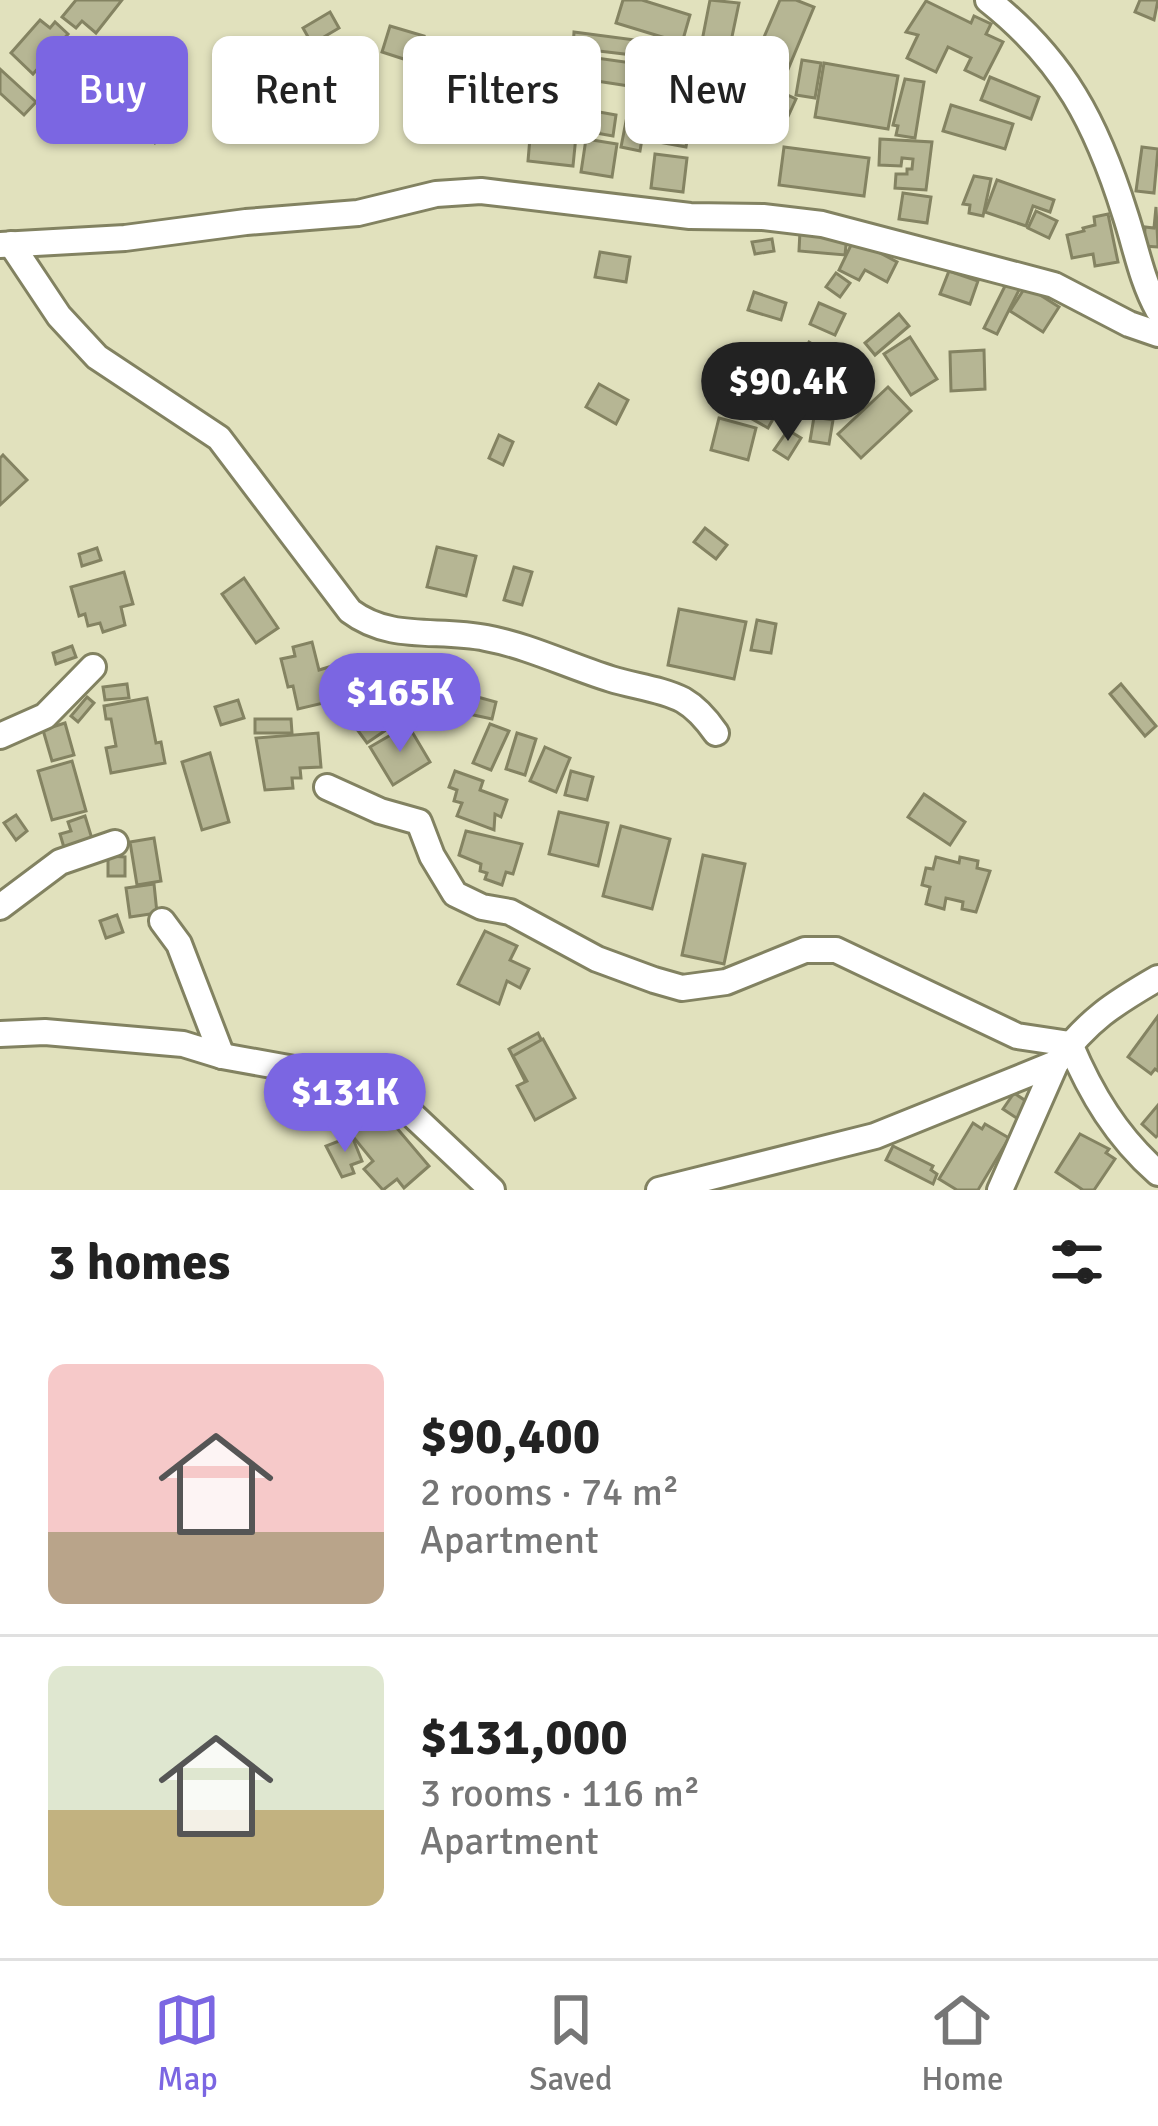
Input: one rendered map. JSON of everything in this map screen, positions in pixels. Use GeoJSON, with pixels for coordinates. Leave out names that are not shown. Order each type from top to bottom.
{"type":"FeatureCollection","features":[{"type":"Feature","properties":{"kind":"street"},"geometry":{"type":"LineString","coordinates":[[988,0],[1076,92],[1096,129],[1130,227],[1139,270],[1158,310]]}},
{"type":"Feature","properties":{"kind":"street"},"geometry":{"type":"LineString","coordinates":[[6,245],[125,238],[358,213],[436,194],[481,191],[690,216],[822,224],[1054,285],[1158,334]]}},
{"type":"Feature","properties":{"kind":"street"},"geometry":{"type":"LineString","coordinates":[[6,245],[58,316],[97,357],[219,438],[350,611],[370,626],[516,645],[605,678],[681,699],[704,716],[716,733]]}},
{"type":"Feature","properties":{"kind":"street"},"geometry":{"type":"LineString","coordinates":[[0,736],[45,716],[93,668]]}},
{"type":"Feature","properties":{"kind":"street"},"geometry":{"type":"LineString","coordinates":[[327,788],[419,822],[455,894],[482,908],[510,912],[597,959],[654,980],[682,988],[726,982],[805,950],[836,950],[1063,1053],[1151,1177]]}},
{"type":"Feature","properties":{"kind":"street"},"geometry":{"type":"LineString","coordinates":[[0,907],[60,862],[115,843]]}},
{"type":"Feature","properties":{"kind":"street"},"geometry":{"type":"LineString","coordinates":[[162,921],[179,944],[222,1056]]}},
{"type":"Feature","properties":{"kind":"street"},"geometry":{"type":"LineString","coordinates":[[1000,1190],[1063,1053],[1104,1009],[1158,977]]}},
{"type":"Feature","properties":{"kind":"street"},"geometry":{"type":"LineString","coordinates":[[0,1034],[183,1044],[222,1056],[366,1082],[404,1108],[493,1190]]}},
{"type":"Feature","properties":{"kind":"street"},"geometry":{"type":"LineString","coordinates":[[658,1190],[875,1136],[1063,1053]]}},
{"type":"Feature","properties":{"kind":"building"},"geometry":{"type":"Polygon","coordinates":[[[76,0],[122,0],[96,33],[82,21],[76,28],[62,17],[76,0]]]}},
{"type":"Feature","properties":{"kind":"building"},"geometry":{"type":"Polygon","coordinates":[[[623,0],[642,0],[690,15],[684,36],[659,36],[616,23],[623,0]]]}},
{"type":"Feature","properties":{"kind":"building"},"geometry":{"type":"Polygon","coordinates":[[[710,0],[739,3],[732,36],[703,36],[710,0]]]}},
{"type":"Feature","properties":{"kind":"building"},"geometry":{"type":"Polygon","coordinates":[[[780,0],[814,7],[789,67],[789,36],[764,36],[780,0]]]}},
{"type":"Feature","properties":{"kind":"building"},"geometry":{"type":"Polygon","coordinates":[[[1140,0],[1158,0],[1154,20],[1135,12],[1140,0]]]}},
{"type":"Feature","properties":{"kind":"building"},"geometry":{"type":"Polygon","coordinates":[[[926,1],[971,23],[974,16],[991,24],[986,34],[1003,42],[984,79],[965,70],[971,58],[948,47],[936,72],[907,58],[918,35],[906,32],[926,1]]]}},
{"type":"Feature","properties":{"kind":"building"},"geometry":{"type":"Polygon","coordinates":[[[330,12],[339,28],[326,36],[308,36],[303,28],[330,12]]]}},
{"type":"Feature","properties":{"kind":"building"},"geometry":{"type":"Polygon","coordinates":[[[40,20],[50,28],[55,22],[68,34],[36,36],[33,74],[11,53],[40,20]]]}},
{"type":"Feature","properties":{"kind":"building"},"geometry":{"type":"Polygon","coordinates":[[[390,26],[424,36],[403,36],[403,59],[382,52],[390,26]]]}},
{"type":"Feature","properties":{"kind":"building"},"geometry":{"type":"Polygon","coordinates":[[[574,32],[625,39],[625,54],[601,51],[601,36],[574,36],[574,32]]]}},
{"type":"Feature","properties":{"kind":"building"},"geometry":{"type":"Polygon","coordinates":[[[601,59],[625,62],[625,85],[601,82],[601,59]]]}},
{"type":"Feature","properties":{"kind":"building"},"geometry":{"type":"Polygon","coordinates":[[[802,60],[821,63],[815,98],[796,95],[802,60]]]}},
{"type":"Feature","properties":{"kind":"building"},"geometry":{"type":"Polygon","coordinates":[[[824,63],[898,76],[888,129],[815,117],[824,63]]]}},
{"type":"Feature","properties":{"kind":"building"},"geometry":{"type":"Polygon","coordinates":[[[0,69],[36,102],[24,115],[0,93],[0,69]]]}},
{"type":"Feature","properties":{"kind":"building"},"geometry":{"type":"Polygon","coordinates":[[[990,77],[1039,97],[1031,119],[981,100],[990,77]]]}},
{"type":"Feature","properties":{"kind":"building"},"geometry":{"type":"Polygon","coordinates":[[[905,79],[924,82],[915,138],[896,135],[898,126],[893,125],[905,79]]]}},
{"type":"Feature","properties":{"kind":"building"},"geometry":{"type":"Polygon","coordinates":[[[951,105],[1013,124],[1005,149],[943,131],[951,105]]]}},
{"type":"Feature","properties":{"kind":"building"},"geometry":{"type":"Polygon","coordinates":[[[601,112],[616,115],[613,136],[601,134],[601,112]]]}},
{"type":"Feature","properties":{"kind":"building"},"geometry":{"type":"Polygon","coordinates":[[[625,126],[625,144],[641,144],[640,151],[621,147],[625,126]]]}},
{"type":"Feature","properties":{"kind":"building"},"geometry":{"type":"Polygon","coordinates":[[[880,139],[932,142],[926,190],[895,188],[896,174],[907,174],[913,159],[902,158],[901,166],[879,165],[880,139]]]}},
{"type":"Feature","properties":{"kind":"building"},"geometry":{"type":"Polygon","coordinates":[[[529,144],[575,144],[573,166],[528,161],[529,144]]]}},
{"type":"Feature","properties":{"kind":"building"},"geometry":{"type":"Polygon","coordinates":[[[585,144],[617,144],[612,177],[581,172],[585,144]]]}},
{"type":"Feature","properties":{"kind":"building"},"geometry":{"type":"Polygon","coordinates":[[[784,147],[869,158],[864,196],[779,185],[784,147]]]}},
{"type":"Feature","properties":{"kind":"building"},"geometry":{"type":"Polygon","coordinates":[[[1142,147],[1158,149],[1154,193],[1136,191],[1142,147]]]}},
{"type":"Feature","properties":{"kind":"building"},"geometry":{"type":"Polygon","coordinates":[[[655,154],[687,158],[683,192],[651,188],[655,154]]]}},
{"type":"Feature","properties":{"kind":"building"},"geometry":{"type":"Polygon","coordinates":[[[974,176],[991,179],[983,216],[969,213],[970,205],[963,204],[974,176]]]}},
{"type":"Feature","properties":{"kind":"building"},"geometry":{"type":"Polygon","coordinates":[[[997,180],[1054,200],[1050,212],[1033,206],[1026,226],[985,212],[997,180]]]}},
{"type":"Feature","properties":{"kind":"building"},"geometry":{"type":"Polygon","coordinates":[[[903,193],[931,197],[927,223],[899,219],[903,193]]]}},
{"type":"Feature","properties":{"kind":"building"},"geometry":{"type":"Polygon","coordinates":[[[1156,207],[1158,247],[1144,246],[1145,227],[1154,228],[1156,207]]]}},
{"type":"Feature","properties":{"kind":"building"},"geometry":{"type":"Polygon","coordinates":[[[1036,211],[1057,221],[1049,238],[1028,228],[1036,211]]]}},
{"type":"Feature","properties":{"kind":"building"},"geometry":{"type":"Polygon","coordinates":[[[1108,214],[1118,262],[1095,266],[1093,254],[1072,258],[1067,235],[1084,231],[1095,225],[1094,217],[1108,214]]]}},
{"type":"Feature","properties":{"kind":"building"},"geometry":{"type":"Polygon","coordinates":[[[800,231],[847,235],[845,255],[799,251],[800,231]]]}},
{"type":"Feature","properties":{"kind":"building"},"geometry":{"type":"Polygon","coordinates":[[[772,239],[774,251],[755,254],[752,242],[772,239]]]}},
{"type":"Feature","properties":{"kind":"building"},"geometry":{"type":"Polygon","coordinates":[[[854,239],[897,262],[887,282],[865,270],[859,280],[839,270],[854,239]]]}},
{"type":"Feature","properties":{"kind":"building"},"geometry":{"type":"Polygon","coordinates":[[[600,252],[630,257],[626,282],[595,277],[600,252]]]}},
{"type":"Feature","properties":{"kind":"building"},"geometry":{"type":"Polygon","coordinates":[[[949,271],[978,281],[970,304],[940,294],[949,271]]]}},
{"type":"Feature","properties":{"kind":"building"},"geometry":{"type":"Polygon","coordinates":[[[836,273],[850,283],[840,297],[826,287],[836,273]]]}},
{"type":"Feature","properties":{"kind":"building"},"geometry":{"type":"Polygon","coordinates":[[[1007,282],[1020,288],[997,334],[984,328],[1007,282]]]}},
{"type":"Feature","properties":{"kind":"building"},"geometry":{"type":"Polygon","coordinates":[[[1026,286],[1059,307],[1043,332],[1010,311],[1026,286]]]}},
{"type":"Feature","properties":{"kind":"building"},"geometry":{"type":"Polygon","coordinates":[[[754,292],[786,303],[781,320],[748,310],[754,292]]]}},
{"type":"Feature","properties":{"kind":"building"},"geometry":{"type":"Polygon","coordinates":[[[819,303],[845,314],[835,335],[810,324],[819,303]]]}},
{"type":"Feature","properties":{"kind":"building"},"geometry":{"type":"Polygon","coordinates":[[[899,314],[909,326],[875,355],[865,343],[899,314]]]}},
{"type":"Feature","properties":{"kind":"building"},"geometry":{"type":"Polygon","coordinates":[[[910,337],[937,379],[911,395],[884,354],[910,337]]]}},
{"type":"Feature","properties":{"kind":"building"},"geometry":{"type":"Polygon","coordinates":[[[809,342],[837,359],[825,379],[798,362],[809,342]]]}},
{"type":"Feature","properties":{"kind":"building"},"geometry":{"type":"Polygon","coordinates":[[[984,350],[985,389],[951,391],[950,352],[984,350]]]}},
{"type":"Feature","properties":{"kind":"building"},"geometry":{"type":"Polygon","coordinates":[[[767,353],[784,364],[777,375],[760,365],[767,353]]]}},
{"type":"Feature","properties":{"kind":"building"},"geometry":{"type":"Polygon","coordinates":[[[789,361],[819,379],[809,396],[802,392],[794,405],[771,391],[789,361]]]}},
{"type":"Feature","properties":{"kind":"building"},"geometry":{"type":"Polygon","coordinates":[[[599,384],[628,400],[616,424],[586,407],[599,384]]]}},
{"type":"Feature","properties":{"kind":"building"},"geometry":{"type":"Polygon","coordinates":[[[888,387],[911,411],[861,458],[838,434],[888,387]]]}},
{"type":"Feature","properties":{"kind":"building"},"geometry":{"type":"Polygon","coordinates":[[[760,390],[782,403],[768,428],[745,415],[760,390]]]}},
{"type":"Feature","properties":{"kind":"building"},"geometry":{"type":"Polygon","coordinates":[[[814,417],[833,420],[829,444],[810,441],[814,417]]]}},
{"type":"Feature","properties":{"kind":"building"},"geometry":{"type":"Polygon","coordinates":[[[719,418],[756,428],[748,460],[711,450],[719,418]]]}},
{"type":"Feature","properties":{"kind":"building"},"geometry":{"type":"Polygon","coordinates":[[[788,430],[801,438],[788,459],[774,450],[788,430]]]}},
{"type":"Feature","properties":{"kind":"building"},"geometry":{"type":"Polygon","coordinates":[[[499,435],[513,442],[503,465],[489,458],[499,435]]]}},
{"type":"Feature","properties":{"kind":"building"},"geometry":{"type":"Polygon","coordinates":[[[3,455],[27,480],[0,505],[0,458],[3,455]]]}},
{"type":"Feature","properties":{"kind":"building"},"geometry":{"type":"Polygon","coordinates":[[[705,528],[727,545],[716,559],[694,542],[705,528]]]}},
{"type":"Feature","properties":{"kind":"building"},"geometry":{"type":"Polygon","coordinates":[[[437,547],[476,556],[466,596],[427,587],[437,547]]]}},
{"type":"Feature","properties":{"kind":"building"},"geometry":{"type":"Polygon","coordinates":[[[97,548],[101,560],[82,566],[79,554],[97,548]]]}},
{"type":"Feature","properties":{"kind":"building"},"geometry":{"type":"Polygon","coordinates":[[[514,567],[532,572],[522,605],[504,600],[514,567]]]}},
{"type":"Feature","properties":{"kind":"building"},"geometry":{"type":"Polygon","coordinates":[[[124,572],[133,604],[121,607],[125,625],[103,632],[100,623],[88,626],[85,614],[79,616],[71,587],[124,572]]]}},
{"type":"Feature","properties":{"kind":"building"},"geometry":{"type":"Polygon","coordinates":[[[244,578],[278,628],[256,643],[222,594],[244,578]]]}},
{"type":"Feature","properties":{"kind":"building"},"geometry":{"type":"Polygon","coordinates":[[[679,609],[746,622],[734,679],[668,665],[679,609]]]}},
{"type":"Feature","properties":{"kind":"building"},"geometry":{"type":"Polygon","coordinates":[[[757,620],[776,624],[771,653],[751,650],[757,620]]]}},
{"type":"Feature","properties":{"kind":"building"},"geometry":{"type":"Polygon","coordinates":[[[312,642],[319,670],[329,667],[334,688],[325,690],[328,702],[298,709],[281,659],[295,656],[293,647],[312,642]]]}},
{"type":"Feature","properties":{"kind":"building"},"geometry":{"type":"Polygon","coordinates":[[[72,646],[76,657],[56,664],[53,653],[72,646]]]}},
{"type":"Feature","properties":{"kind":"building"},"geometry":{"type":"Polygon","coordinates":[[[422,656],[453,659],[452,694],[446,693],[444,702],[409,695],[422,656]]]}},
{"type":"Feature","properties":{"kind":"building"},"geometry":{"type":"Polygon","coordinates":[[[127,684],[129,698],[105,700],[103,687],[127,684]]]}},
{"type":"Feature","properties":{"kind":"building"},"geometry":{"type":"Polygon","coordinates":[[[1121,684],[1156,726],[1145,736],[1110,694],[1121,684]]]}},
{"type":"Feature","properties":{"kind":"building"},"geometry":{"type":"Polygon","coordinates":[[[377,696],[396,723],[367,743],[348,717],[377,696]]]}},
{"type":"Feature","properties":{"kind":"building"},"geometry":{"type":"Polygon","coordinates":[[[474,696],[496,702],[492,719],[469,714],[474,696]]]}},
{"type":"Feature","properties":{"kind":"building"},"geometry":{"type":"Polygon","coordinates":[[[87,697],[94,703],[78,722],[71,716],[87,697]]]}},
{"type":"Feature","properties":{"kind":"building"},"geometry":{"type":"Polygon","coordinates":[[[147,698],[165,763],[111,773],[106,748],[116,746],[104,706],[147,698]]]}},
{"type":"Feature","properties":{"kind":"building"},"geometry":{"type":"Polygon","coordinates":[[[238,700],[244,718],[221,725],[215,707],[238,700]]]}},
{"type":"Feature","properties":{"kind":"building"},"geometry":{"type":"Polygon","coordinates":[[[255,719],[291,719],[292,733],[255,733],[255,719]]]}},
{"type":"Feature","properties":{"kind":"building"},"geometry":{"type":"Polygon","coordinates":[[[65,723],[74,755],[52,761],[43,730],[65,723]]]}},
{"type":"Feature","properties":{"kind":"building"},"geometry":{"type":"Polygon","coordinates":[[[490,724],[509,731],[491,770],[473,763],[490,724]]]}},
{"type":"Feature","properties":{"kind":"building"},"geometry":{"type":"Polygon","coordinates":[[[408,725],[430,762],[393,785],[370,747],[408,725]]]}},
{"type":"Feature","properties":{"kind":"building"},"geometry":{"type":"Polygon","coordinates":[[[318,733],[321,767],[300,768],[301,778],[292,778],[293,788],[265,790],[256,738],[318,733]]]}},
{"type":"Feature","properties":{"kind":"building"},"geometry":{"type":"Polygon","coordinates":[[[517,733],[536,739],[525,775],[506,769],[517,733]]]}},
{"type":"Feature","properties":{"kind":"building"},"geometry":{"type":"Polygon","coordinates":[[[545,747],[570,758],[556,792],[530,781],[545,747]]]}},
{"type":"Feature","properties":{"kind":"building"},"geometry":{"type":"Polygon","coordinates":[[[210,753],[229,822],[202,830],[182,762],[210,753]]]}},
{"type":"Feature","properties":{"kind":"building"},"geometry":{"type":"Polygon","coordinates":[[[72,761],[86,811],[52,820],[38,771],[72,761]]]}},
{"type":"Feature","properties":{"kind":"building"},"geometry":{"type":"Polygon","coordinates":[[[455,771],[483,781],[480,790],[507,800],[501,817],[495,814],[494,830],[457,816],[462,803],[454,801],[457,790],[449,787],[455,771]]]}},
{"type":"Feature","properties":{"kind":"building"},"geometry":{"type":"Polygon","coordinates":[[[571,771],[593,777],[587,800],[565,795],[571,771]]]}},
{"type":"Feature","properties":{"kind":"building"},"geometry":{"type":"Polygon","coordinates":[[[924,794],[965,822],[950,845],[908,817],[924,794]]]}},
{"type":"Feature","properties":{"kind":"building"},"geometry":{"type":"Polygon","coordinates":[[[559,812],[608,823],[598,866],[549,854],[559,812]]]}},
{"type":"Feature","properties":{"kind":"building"},"geometry":{"type":"Polygon","coordinates":[[[16,815],[27,831],[16,840],[4,823],[16,815]]]}},
{"type":"Feature","properties":{"kind":"building"},"geometry":{"type":"Polygon","coordinates":[[[85,816],[93,842],[65,851],[60,834],[71,831],[68,822],[85,816]]]}},
{"type":"Feature","properties":{"kind":"building"},"geometry":{"type":"Polygon","coordinates":[[[621,826],[670,839],[652,909],[603,896],[621,826]]]}},
{"type":"Feature","properties":{"kind":"building"},"geometry":{"type":"Polygon","coordinates":[[[466,831],[522,844],[513,874],[506,872],[502,885],[485,879],[481,864],[459,855],[466,831]]]}},
{"type":"Feature","properties":{"kind":"building"},"geometry":{"type":"Polygon","coordinates":[[[154,838],[161,881],[137,885],[130,842],[154,838]]]}},
{"type":"Feature","properties":{"kind":"building"},"geometry":{"type":"Polygon","coordinates":[[[703,855],[745,864],[724,964],[682,955],[703,855]]]}},
{"type":"Feature","properties":{"kind":"building"},"geometry":{"type":"Polygon","coordinates":[[[108,856],[125,857],[125,876],[108,876],[108,856]]]}},
{"type":"Feature","properties":{"kind":"building"},"geometry":{"type":"Polygon","coordinates":[[[936,857],[959,863],[960,857],[978,861],[977,868],[990,871],[976,912],[946,898],[944,909],[926,904],[930,887],[922,885],[926,868],[933,869],[936,857]]]}},
{"type":"Feature","properties":{"kind":"building"},"geometry":{"type":"Polygon","coordinates":[[[154,884],[157,913],[130,917],[126,888],[154,884]]]}},
{"type":"Feature","properties":{"kind":"building"},"geometry":{"type":"Polygon","coordinates":[[[117,915],[123,932],[106,938],[100,921],[117,915]]]}},
{"type":"Feature","properties":{"kind":"building"},"geometry":{"type":"Polygon","coordinates":[[[485,931],[517,946],[510,960],[529,969],[520,988],[507,981],[499,1004],[458,984],[485,931]]]}},
{"type":"Feature","properties":{"kind":"building"},"geometry":{"type":"Polygon","coordinates":[[[1158,1016],[1158,1071],[1151,1074],[1128,1057],[1158,1016]]]}},
{"type":"Feature","properties":{"kind":"building"},"geometry":{"type":"Polygon","coordinates":[[[538,1033],[555,1068],[526,1083],[509,1049],[538,1033]]]}},
{"type":"Feature","properties":{"kind":"building"},"geometry":{"type":"Polygon","coordinates":[[[543,1039],[575,1098],[535,1120],[517,1086],[527,1081],[513,1056],[543,1039]]]}},
{"type":"Feature","properties":{"kind":"building"},"geometry":{"type":"Polygon","coordinates":[[[336,1088],[349,1094],[341,1112],[348,1115],[341,1130],[319,1125],[336,1088]]]}},
{"type":"Feature","properties":{"kind":"building"},"geometry":{"type":"Polygon","coordinates":[[[1014,1093],[1032,1105],[1021,1121],[1003,1109],[1014,1093]]]}},
{"type":"Feature","properties":{"kind":"building"},"geometry":{"type":"Polygon","coordinates":[[[1158,1105],[1158,1135],[1156,1137],[1142,1124],[1158,1105]]]}},
{"type":"Feature","properties":{"kind":"building"},"geometry":{"type":"Polygon","coordinates":[[[379,1107],[429,1166],[404,1188],[397,1179],[383,1190],[364,1169],[373,1161],[350,1133],[379,1107]]]}},
{"type":"Feature","properties":{"kind":"building"},"geometry":{"type":"Polygon","coordinates":[[[973,1123],[982,1129],[985,1124],[1009,1138],[978,1190],[957,1190],[939,1179],[973,1123]]]}},
{"type":"Feature","properties":{"kind":"building"},"geometry":{"type":"Polygon","coordinates":[[[1080,1134],[1109,1149],[1106,1153],[1115,1159],[1094,1190],[1083,1190],[1056,1172],[1080,1134]]]}},
{"type":"Feature","properties":{"kind":"building"},"geometry":{"type":"Polygon","coordinates":[[[352,1136],[362,1161],[351,1165],[354,1173],[342,1177],[326,1146],[352,1136]]]}},
{"type":"Feature","properties":{"kind":"building"},"geometry":{"type":"Polygon","coordinates":[[[893,1146],[933,1166],[937,1174],[933,1184],[886,1160],[893,1146]]]}}]}
